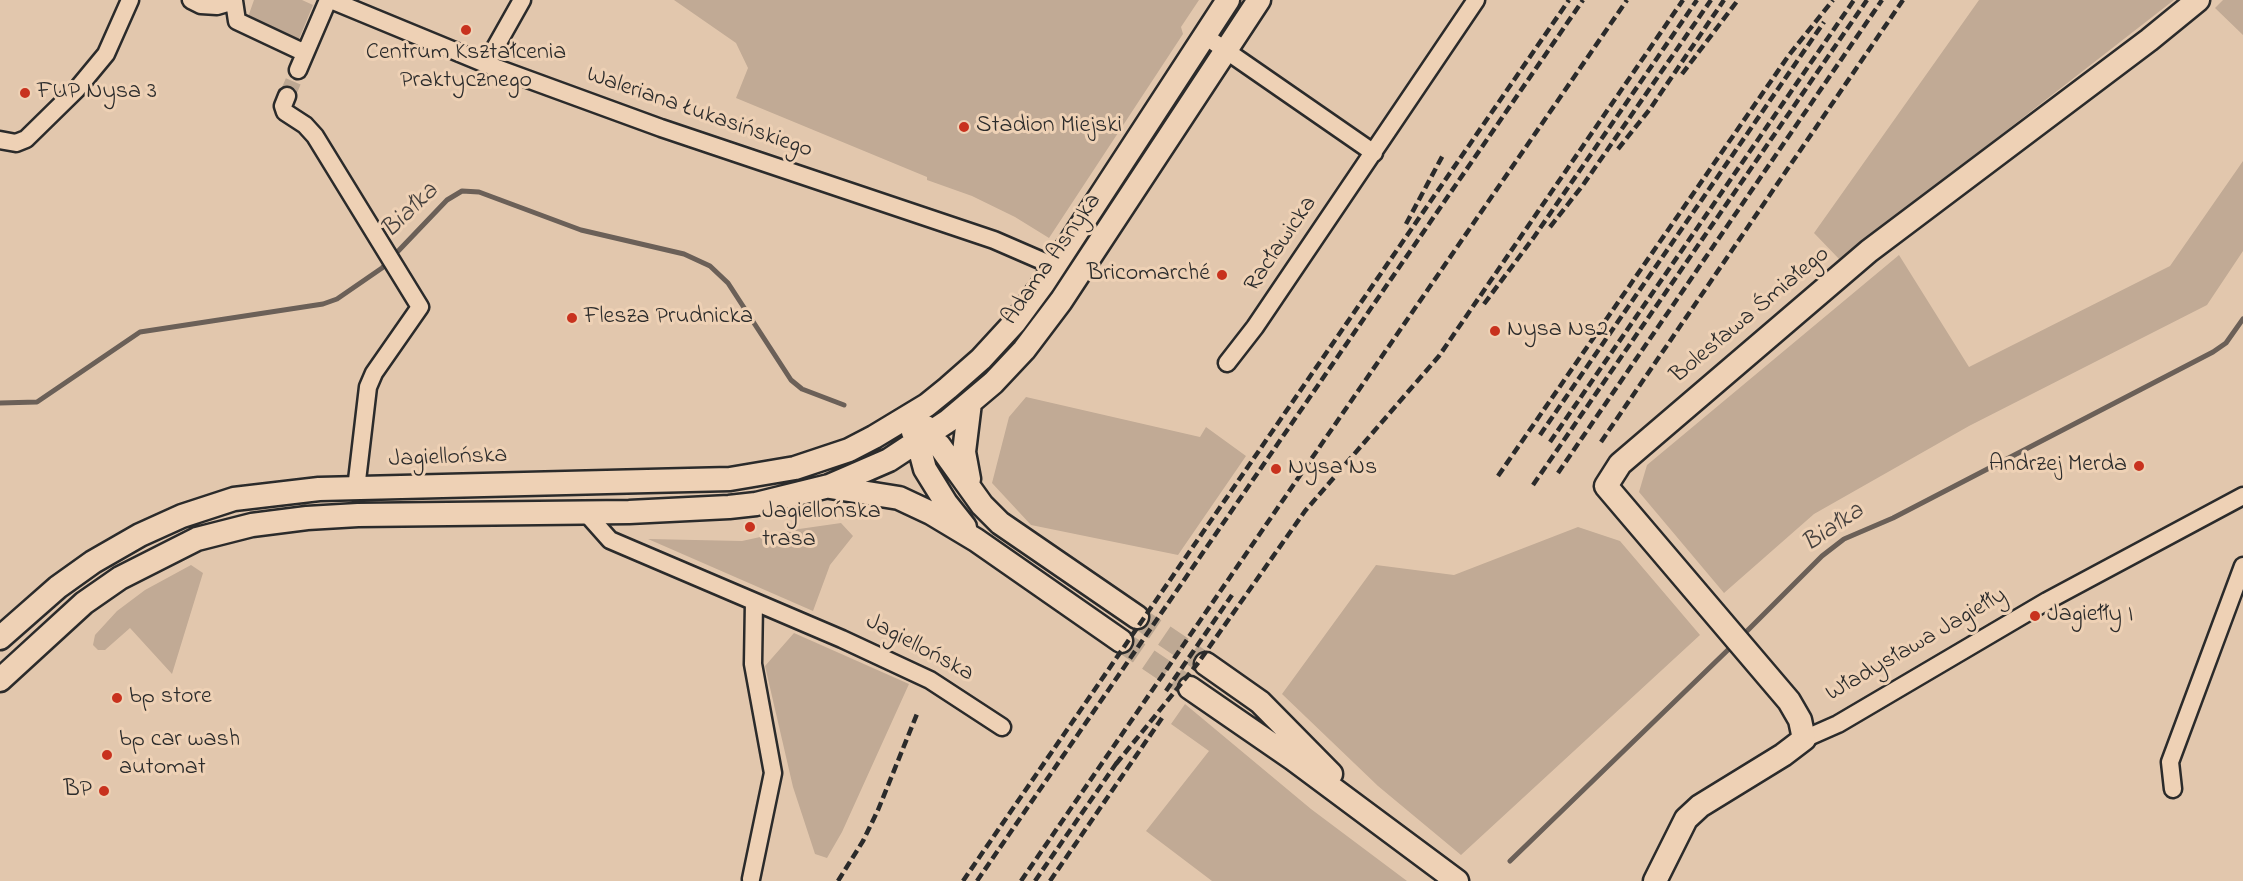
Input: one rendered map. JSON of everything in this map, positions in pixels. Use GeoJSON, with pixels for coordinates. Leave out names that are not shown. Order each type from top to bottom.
{"type":"FeatureCollection","features":[{"type":"Feature","properties":{"kind":"main road","name":"Adama Asnyka"},"geometry":{"type":"LineString","coordinates":[[896,425],[927,405],[968,371],[1000,340],[1027,306],[1228,0]]}},
{"type":"Feature","properties":{"kind":"main road","name":"Adama Asnyka"},"geometry":{"type":"LineString","coordinates":[[829,486],[889,460],[926,437],[970,403],[1010,366],[1042,327],[1259,0]]}},
{"type":"Feature","properties":{"kind":"main road","name":"Bolesława Śmiałego"},"geometry":{"type":"LineString","coordinates":[[1804,739],[1800,720],[1789,701],[1606,486],[1620,464],[1869,251],[2149,40],[2198,0]]}},
{"type":"Feature","properties":{"kind":"main road"},"geometry":{"type":"LineString","coordinates":[[970,403],[964,452],[971,490]]}},
{"type":"Feature","properties":{"kind":"main road"},"geometry":{"type":"LineString","coordinates":[[927,405],[926,437],[921,454],[925,469],[946,503],[976,540]]}},
{"type":"Feature","properties":{"kind":"main road"},"geometry":{"type":"LineString","coordinates":[[896,425],[926,437],[949,456],[971,490],[1000,523],[1137,617]]}},
{"type":"Feature","properties":{"kind":"main road","name":"Jagiellońska"},"geometry":{"type":"LineString","coordinates":[[0,638],[58,587],[93,562],[140,535],[182,516],[234,499],[285,492],[356,489],[730,479],[768,474],[821,460],[896,425]]}},
{"type":"Feature","properties":{"kind":"main road"},"geometry":{"type":"LineString","coordinates":[[0,680],[84,603],[120,578],[197,539],[252,525],[307,518],[586,513],[729,507],[764,503],[829,486],[899,498],[931,513],[976,540],[1121,641]]}},
{"type":"Feature","properties":{"kind":"main road"},"geometry":{"type":"LineString","coordinates":[[1016,568],[1031,546]]}},
{"type":"Feature","properties":{"kind":"main road"},"geometry":{"type":"LineString","coordinates":[[1206,664],[1260,702],[1295,735],[1367,813]]}},
{"type":"Feature","properties":{"kind":"main road"},"geometry":{"type":"LineString","coordinates":[[1190,688],[1367,813],[1407,846],[1456,881]]}},
{"type":"Feature","properties":{"kind":"main road","name":"Władysława Jagiełły"},"geometry":{"type":"LineString","coordinates":[[1655,881],[1686,819],[1700,806],[1783,755],[1804,739]]}},
{"type":"Feature","properties":{"kind":"street"},"geometry":{"type":"LineString","coordinates":[[0,140],[16,143],[26,139],[77,89],[106,54],[130,0]]}},
{"type":"Feature","properties":{"kind":"street"},"geometry":{"type":"LineString","coordinates":[[191,0],[201,5],[217,6],[234,0],[237,21],[305,53]]}},
{"type":"Feature","properties":{"kind":"street"},"geometry":{"type":"LineString","coordinates":[[298,70],[329,0]]}},
{"type":"Feature","properties":{"kind":"street","name":"Waleriana Łukasińskiego"},"geometry":{"type":"LineString","coordinates":[[329,0],[486,64],[662,128],[994,240],[1054,266]]}},
{"type":"Feature","properties":{"kind":"street"},"geometry":{"type":"LineString","coordinates":[[486,64],[522,0]]}},
{"type":"Feature","properties":{"kind":"street","name":"Racławicka"},"geometry":{"type":"LineString","coordinates":[[1227,363],[1255,327],[1476,0]]}},
{"type":"Feature","properties":{"kind":"street"},"geometry":{"type":"LineString","coordinates":[[1205,36],[1374,153]]}},
{"type":"Feature","properties":{"kind":"street"},"geometry":{"type":"LineString","coordinates":[[287,96],[283,106],[285,112],[305,125],[315,136],[420,308],[374,373],[368,387],[363,410],[356,489]]}},
{"type":"Feature","properties":{"kind":"street","name":"Władysława Jagiełły"},"geometry":{"type":"LineString","coordinates":[[1804,739],[1838,724],[2057,595],[2243,496]]}},
{"type":"Feature","properties":{"kind":"street","name":"Jagiellońska"},"geometry":{"type":"LineString","coordinates":[[586,513],[610,540],[842,639],[930,680],[1002,727]]}},
{"type":"Feature","properties":{"kind":"street"},"geometry":{"type":"LineString","coordinates":[[2172,789],[2170,762],[2243,566]]}},
{"type":"Feature","properties":{"kind":"street"},"geometry":{"type":"LineString","coordinates":[[751,879],[773,773],[753,664],[754,602]]}},
{"type":"Feature","properties":{"kind":"shaded area"},"geometry":{"type":"Polygon","coordinates":[[[254,0],[302,0],[313,5],[299,39],[248,17],[254,0]]]}},
{"type":"Feature","properties":{"kind":"shaded area","name":"Stadion Miejski"},"geometry":{"type":"Polygon","coordinates":[[[674,0],[1199,0],[1181,27],[1183,34],[1049,238],[1015,217],[972,196],[927,180],[927,177],[736,98],[748,68],[736,43],[674,0]]]}},
{"type":"Feature","properties":{"kind":"shaded area"},"geometry":{"type":"Polygon","coordinates":[[[1979,0],[2174,0],[1840,260],[1814,233],[1979,0]]]}},
{"type":"Feature","properties":{"kind":"shaded area"},"geometry":{"type":"Polygon","coordinates":[[[2223,0],[2243,0],[2243,35],[2215,8],[2223,0]]]}},
{"type":"Feature","properties":{"kind":"shaded area"},"geometry":{"type":"Polygon","coordinates":[[[2243,161],[2243,251],[2207,305],[1969,426],[1814,514],[1724,593],[1639,492],[1647,465],[1899,255],[1969,367],[2170,266],[2243,161]]]}},
{"type":"Feature","properties":{"kind":"shaded area"},"geometry":{"type":"Polygon","coordinates":[[[1026,397],[1200,437],[1206,427],[1246,456],[1178,555],[1031,525],[992,483],[1009,417],[1026,397]]]}},
{"type":"Feature","properties":{"kind":"shaded area"},"geometry":{"type":"Polygon","coordinates":[[[841,523],[853,536],[830,565],[813,611],[648,539],[742,541],[792,530],[841,523]]]}},
{"type":"Feature","properties":{"kind":"shaded area"},"geometry":{"type":"Polygon","coordinates":[[[1578,527],[1620,541],[1700,635],[1461,855],[1378,786],[1282,694],[1376,565],[1454,575],[1578,527]]]}},
{"type":"Feature","properties":{"kind":"shaded area"},"geometry":{"type":"Polygon","coordinates":[[[191,565],[203,573],[172,674],[130,628],[105,650],[98,650],[93,645],[95,635],[117,611],[145,590],[191,565]]]}},
{"type":"Feature","properties":{"kind":"shaded area"},"geometry":{"type":"Polygon","coordinates":[[[794,633],[909,684],[842,832],[827,858],[815,854],[793,787],[765,666],[794,633]]]}},
{"type":"Feature","properties":{"kind":"shaded area"},"geometry":{"type":"Polygon","coordinates":[[[1185,704],[1311,809],[1407,881],[1212,881],[1146,831],[1209,751],[1171,724],[1185,704]]]}},
{"type":"Feature","properties":{"kind":"waterway","name":"Białka"},"geometry":{"type":"LineString","coordinates":[[0,403],[37,402],[140,332],[323,304],[337,299],[382,268],[447,200],[462,191],[479,192],[581,230],[684,254],[710,266],[728,283],[791,380],[802,389],[844,405]]}},
{"type":"Feature","properties":{"kind":"waterway","name":"Białka"},"geometry":{"type":"LineString","coordinates":[[1742,636],[1822,556],[1844,539],[1893,518],[2213,352],[2226,343],[2243,319]]}},
{"type":"Feature","properties":{"kind":"waterway","name":"Białka"},"geometry":{"type":"LineString","coordinates":[[1510,861],[1733,645]]}},
{"type":"Feature","properties":{"kind":"tunnel"},"geometry":{"type":"LineString","coordinates":[[287,96],[298,70]]}},
{"type":"Feature","properties":{"kind":"tunnel"},"geometry":{"type":"LineString","coordinates":[[1137,617],[1206,664]]}},
{"type":"Feature","properties":{"kind":"tunnel"},"geometry":{"type":"LineString","coordinates":[[1121,641],[1190,688]]}},
{"type":"Feature","properties":{"kind":"railway"},"geometry":{"type":"LineString","coordinates":[[963,881],[1569,0]]}},
{"type":"Feature","properties":{"kind":"railway"},"geometry":{"type":"LineString","coordinates":[[977,881],[1583,0]]}},
{"type":"Feature","properties":{"kind":"railway"},"geometry":{"type":"LineString","coordinates":[[1021,881],[1627,0]]}},
{"type":"Feature","properties":{"kind":"railway"},"geometry":{"type":"LineString","coordinates":[[1116,764],[1198,663],[1305,511],[1439,356],[1683,0]]}},
{"type":"Feature","properties":{"kind":"railway"},"geometry":{"type":"LineString","coordinates":[[1484,304],[1534,237],[1697,0]]}},
{"type":"Feature","properties":{"kind":"railway"},"geometry":{"type":"LineString","coordinates":[[1550,227],[1583,185],[1711,0]]}},
{"type":"Feature","properties":{"kind":"railway"},"geometry":{"type":"LineString","coordinates":[[1618,149],[1650,109],[1724,0]]}},
{"type":"Feature","properties":{"kind":"railway"},"geometry":{"type":"LineString","coordinates":[[1682,74],[1738,0]]}},
{"type":"Feature","properties":{"kind":"railway"},"geometry":{"type":"LineString","coordinates":[[1498,476],[1789,55],[1833,0]]}},
{"type":"Feature","properties":{"kind":"railway"},"geometry":{"type":"LineString","coordinates":[[1550,442],[1854,0]]}},
{"type":"Feature","properties":{"kind":"railway"},"geometry":{"type":"LineString","coordinates":[[1533,485],[1867,0]]}},
{"type":"Feature","properties":{"kind":"railway"},"geometry":{"type":"LineString","coordinates":[[1558,473],[1882,0]]}},
{"type":"Feature","properties":{"kind":"railway"},"geometry":{"type":"LineString","coordinates":[[1601,442],[1903,0]]}},
{"type":"Feature","properties":{"kind":"railway"},"geometry":{"type":"LineString","coordinates":[[1540,435],[1824,22]]}},
{"type":"Feature","properties":{"kind":"railway"},"geometry":{"type":"LineString","coordinates":[[1406,224],[1443,155]]}},
{"type":"Feature","properties":{"kind":"railway"},"geometry":{"type":"LineString","coordinates":[[1166,691],[1232,595]]}},
{"type":"Feature","properties":{"kind":"railway"},"geometry":{"type":"LineString","coordinates":[[838,881],[863,841],[878,810],[917,714]]}},
{"type":"Feature","properties":{"kind":"railway"},"geometry":{"type":"LineString","coordinates":[[1050,881],[1162,718]]}},
{"type":"Feature","properties":{"kind":"railway"},"geometry":{"type":"LineString","coordinates":[[1035,881],[1120,758]]}},
{"type":"Feature","properties":{"kind":"place","name":"Centrum Kształcenia Praktycznego"},"geometry":{"type":"Point","coordinates":[466,30]}},
{"type":"Feature","properties":{"kind":"place","name":"FUP Nysa 3"},"geometry":{"type":"Point","coordinates":[25,93]}},
{"type":"Feature","properties":{"kind":"place","name":"Stadion Miejski"},"geometry":{"type":"Point","coordinates":[964,127]}},
{"type":"Feature","properties":{"kind":"place","name":"Bricomarché"},"geometry":{"type":"Point","coordinates":[1222,275]}},
{"type":"Feature","properties":{"kind":"place","name":"Flesza Prudnicka"},"geometry":{"type":"Point","coordinates":[572,318]}},
{"type":"Feature","properties":{"kind":"place","name":"Nysa Ns2"},"geometry":{"type":"Point","coordinates":[1495,331]}},
{"type":"Feature","properties":{"kind":"place","name":"Andrzej Merda"},"geometry":{"type":"Point","coordinates":[2139,466]}},
{"type":"Feature","properties":{"kind":"place","name":"Nysa Ns"},"geometry":{"type":"Point","coordinates":[1276,469]}},
{"type":"Feature","properties":{"kind":"place","name":"Jagiellońska trasa"},"geometry":{"type":"Point","coordinates":[750,527]}},
{"type":"Feature","properties":{"kind":"place","name":"Jagiełły I"},"geometry":{"type":"Point","coordinates":[2035,616]}},
{"type":"Feature","properties":{"kind":"place","name":"bp store"},"geometry":{"type":"Point","coordinates":[117,698]}},
{"type":"Feature","properties":{"kind":"place","name":"bp car wash automat"},"geometry":{"type":"Point","coordinates":[107,755]}},
{"type":"Feature","properties":{"kind":"place","name":"BP"},"geometry":{"type":"Point","coordinates":[104,791]}}]}
